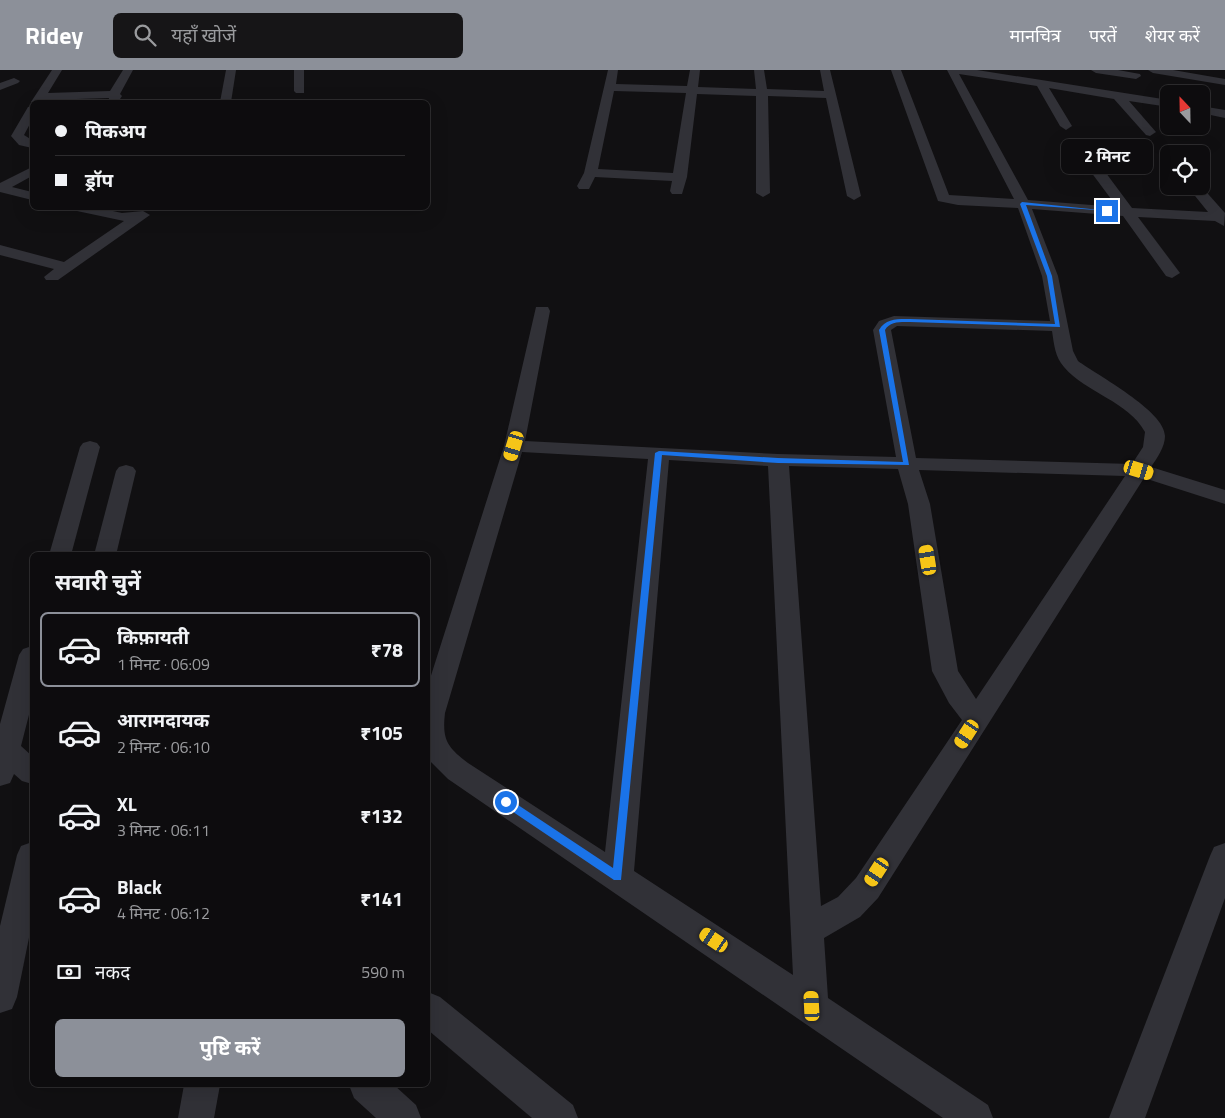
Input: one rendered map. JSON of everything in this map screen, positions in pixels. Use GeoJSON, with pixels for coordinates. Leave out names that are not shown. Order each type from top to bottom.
{"type":"FeatureCollection","features":[{"type":"Feature","properties":{"kind":"street"},"geometry":{"type":"LineString","coordinates":[[39,100],[57,70]]}},
{"type":"Feature","properties":{"kind":"street"},"geometry":{"type":"LineString","coordinates":[[39,100],[114,98],[128,70]]}},
{"type":"Feature","properties":{"kind":"street"},"geometry":{"type":"LineString","coordinates":[[226,100],[231,70]]}},
{"type":"Feature","properties":{"kind":"street"},"geometry":{"type":"LineString","coordinates":[[299,70],[300,91]]}},
{"type":"Feature","properties":{"kind":"street"},"geometry":{"type":"LineString","coordinates":[[584,186],[591,173],[613,70]]}},
{"type":"Feature","properties":{"kind":"street"},"geometry":{"type":"LineString","coordinates":[[677,192],[695,70]]}},
{"type":"Feature","properties":{"kind":"street"},"geometry":{"type":"LineString","coordinates":[[759,70],[762,92],[763,193]]}},
{"type":"Feature","properties":{"kind":"street"},"geometry":{"type":"LineString","coordinates":[[825,70],[854,196]]}},
{"type":"Feature","properties":{"kind":"street"},"geometry":{"type":"LineString","coordinates":[[896,70],[943,198],[958,201],[1223,219]]}},
{"type":"Feature","properties":{"kind":"street"},"geometry":{"type":"LineString","coordinates":[[808,930],[849,907],[867,888],[1139,470],[1154,443],[1155,432],[1145,417],[1071,364],[1064,351],[1058,326],[1050,276],[1022,204],[952,70]]}},
{"type":"Feature","properties":{"kind":"street"},"geometry":{"type":"LineString","coordinates":[[956,70],[1160,102]]}},
{"type":"Feature","properties":{"kind":"street"},"geometry":{"type":"LineString","coordinates":[[1096,70],[1136,76]]}},
{"type":"Feature","properties":{"kind":"street"},"geometry":{"type":"LineString","coordinates":[[1153,70],[1169,71],[1225,82]]}},
{"type":"Feature","properties":{"kind":"street"},"geometry":{"type":"LineString","coordinates":[[0,87],[14,81]]}},
{"type":"Feature","properties":{"kind":"street"},"geometry":{"type":"LineString","coordinates":[[1040,82],[1066,126]]}},
{"type":"Feature","properties":{"kind":"street"},"geometry":{"type":"LineString","coordinates":[[609,87],[831,95]]}},
{"type":"Feature","properties":{"kind":"street"},"geometry":{"type":"LineString","coordinates":[[1116,94],[1150,132]]}},
{"type":"Feature","properties":{"kind":"street"},"geometry":{"type":"LineString","coordinates":[[1210,111],[1225,114]]}},
{"type":"Feature","properties":{"kind":"street"},"geometry":{"type":"LineString","coordinates":[[19,139],[18,132],[30,113]]}},
{"type":"Feature","properties":{"kind":"street"},"geometry":{"type":"LineString","coordinates":[[1210,114],[1225,127]]}},
{"type":"Feature","properties":{"kind":"street"},"geometry":{"type":"LineString","coordinates":[[7,145],[19,139],[30,143]]}},
{"type":"Feature","properties":{"kind":"street"},"geometry":{"type":"LineString","coordinates":[[1095,168],[1172,273]]}},
{"type":"Feature","properties":{"kind":"street"},"geometry":{"type":"LineString","coordinates":[[3,191],[30,172]]}},
{"type":"Feature","properties":{"kind":"street"},"geometry":{"type":"LineString","coordinates":[[591,173],[680,177]]}},
{"type":"Feature","properties":{"kind":"street"},"geometry":{"type":"LineString","coordinates":[[3,191],[30,196]]}},
{"type":"Feature","properties":{"kind":"street"},"geometry":{"type":"LineString","coordinates":[[1202,195],[1223,219]]}},
{"type":"Feature","properties":{"kind":"street"},"geometry":{"type":"LineString","coordinates":[[91,210],[122,217],[148,211]]}},
{"type":"Feature","properties":{"kind":"street"},"geometry":{"type":"LineString","coordinates":[[0,250],[56,272],[148,211]]}},
{"type":"Feature","properties":{"kind":"street"},"geometry":{"type":"LineString","coordinates":[[430,728],[514,446],[542,311]]}},
{"type":"Feature","properties":{"kind":"street"},"geometry":{"type":"LineString","coordinates":[[977,719],[958,696],[945,671],[919,504],[907,464],[882,330],[885,325],[894,321],[910,320],[1058,326]]}},
{"type":"Feature","properties":{"kind":"street"},"geometry":{"type":"LineString","coordinates":[[514,446],[778,460],[1139,470],[1225,497]]}},
{"type":"Feature","properties":{"kind":"street"},"geometry":{"type":"LineString","coordinates":[[61,552],[90,447]]}},
{"type":"Feature","properties":{"kind":"street"},"geometry":{"type":"LineString","coordinates":[[618,876],[659,453]]}},
{"type":"Feature","properties":{"kind":"street"},"geometry":{"type":"LineString","coordinates":[[778,460],[812,1006]]}},
{"type":"Feature","properties":{"kind":"street"},"geometry":{"type":"LineString","coordinates":[[106,552],[126,471]]}},
{"type":"Feature","properties":{"kind":"street"},"geometry":{"type":"LineString","coordinates":[[0,775],[3,746],[30,660]]}},
{"type":"Feature","properties":{"kind":"street"},"geometry":{"type":"LineString","coordinates":[[430,735],[433,746],[443,759],[812,1006],[975,1118]]}},
{"type":"Feature","properties":{"kind":"street"},"geometry":{"type":"LineString","coordinates":[[3,746],[30,771]]}},
{"type":"Feature","properties":{"kind":"street"},"geometry":{"type":"LineString","coordinates":[[1127,1118],[1225,856]]}},
{"type":"Feature","properties":{"kind":"street"},"geometry":{"type":"LineString","coordinates":[[0,997],[30,864]]}},
{"type":"Feature","properties":{"kind":"street"},"geometry":{"type":"LineString","coordinates":[[430,1011],[560,1118]]}},
{"type":"Feature","properties":{"kind":"street"},"geometry":{"type":"LineString","coordinates":[[196,1118],[202,1087]]}},
{"type":"Feature","properties":{"kind":"street"},"geometry":{"type":"LineString","coordinates":[[369,1087],[403,1118]]}},
{"type":"Feature","properties":{"kind":"route"},"geometry":{"type":"LineString","coordinates":[[506,802],[618,876],[659,453],[778,460],[907,464],[882,330],[885,325],[894,321],[910,320],[1058,326],[1050,276],[1022,204],[1107,211]]}}]}
